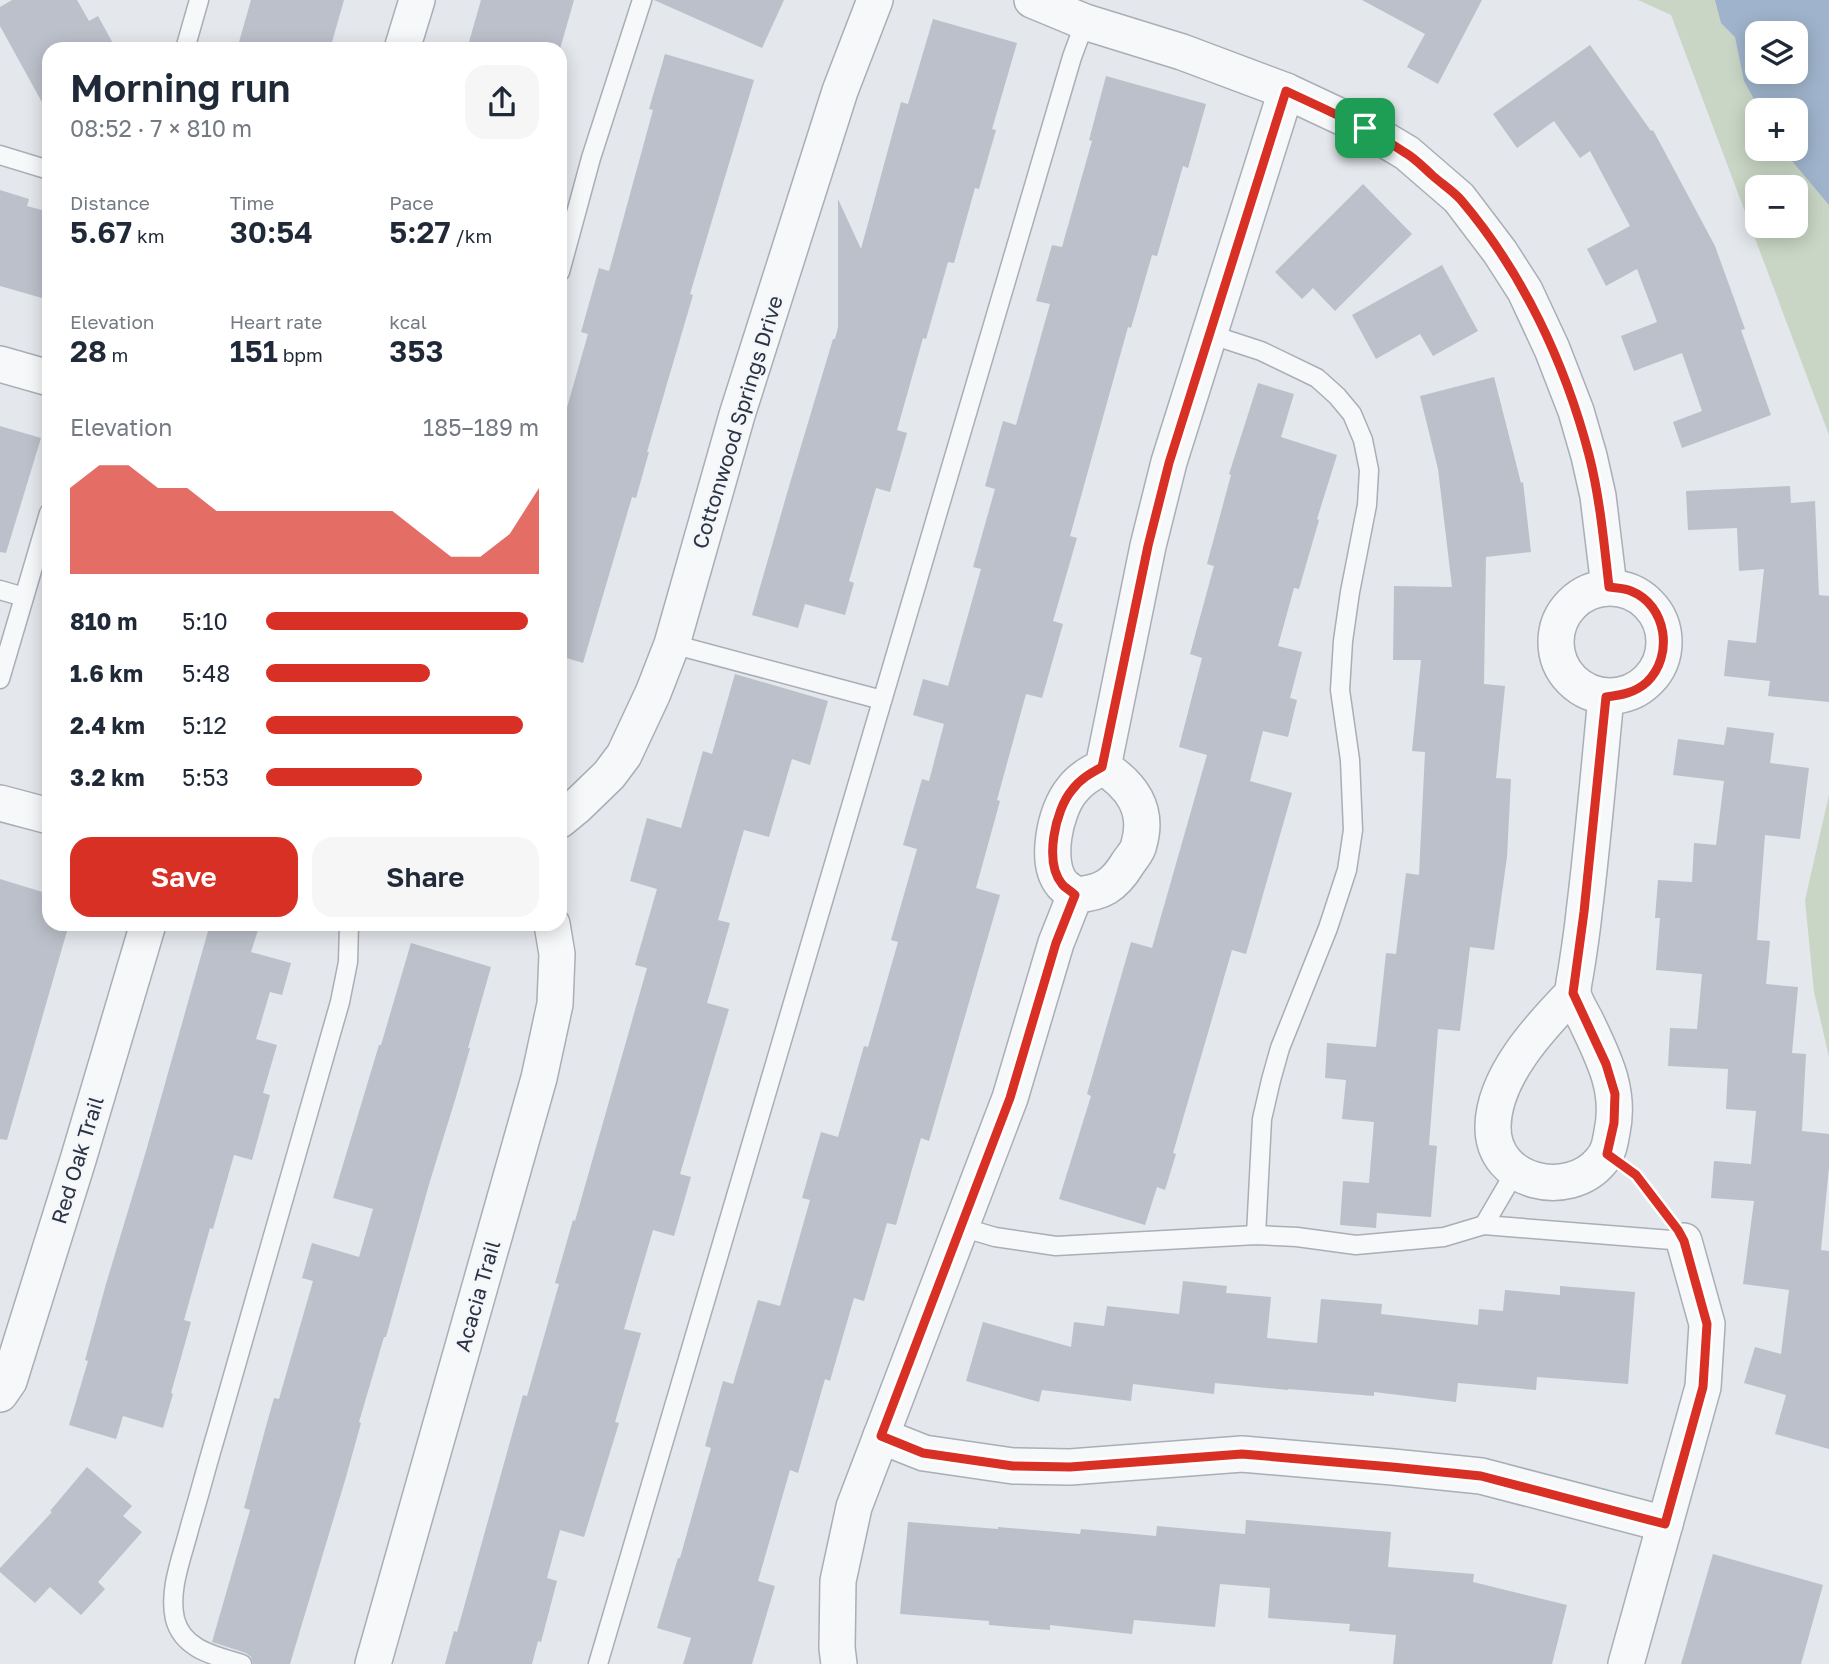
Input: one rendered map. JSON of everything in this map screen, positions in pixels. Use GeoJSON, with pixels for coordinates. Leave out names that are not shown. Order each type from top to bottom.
{"type":"FeatureCollection","features":[{"type":"Feature","properties":{"kind":"street"},"geometry":{"type":"LineString","coordinates":[[404,42],[417,0]]}},
{"type":"Feature","properties":{"kind":"street","name":"Cottonwood Springs Drive"},"geometry":{"type":"LineString","coordinates":[[567,814],[609,775],[624,755],[673,644],[741,402],[840,91],[875,0]]}},
{"type":"Feature","properties":{"kind":"street"},"geometry":{"type":"LineString","coordinates":[[1032,0],[1085,22],[1182,52],[1286,91],[1365,128],[1407,153],[1459,198],[1500,252],[1525,291],[1552,349],[1576,411],[1590,456],[1598,496],[1609,587]]}},
{"type":"Feature","properties":{"kind":"street"},"geometry":{"type":"LineString","coordinates":[[1102,767],[1148,546],[1169,463],[1286,91]]}},
{"type":"Feature","properties":{"kind":"street"},"geometry":{"type":"LineString","coordinates":[[0,364],[42,376]]}},
{"type":"Feature","properties":{"kind":"street"},"geometry":{"type":"LineString","coordinates":[[1609,587],[1631,591],[1649,603],[1661,622],[1665,643],[1660,664],[1647,682],[1628,694],[1606,697],[1586,692],[1569,680],[1558,662],[1554,641],[1559,620],[1571,602],[1589,591],[1609,587]]}},
{"type":"Feature","properties":{"kind":"street"},"geometry":{"type":"LineString","coordinates":[[1573,993],[1530,1041],[1510,1073],[1498,1100],[1493,1125],[1495,1146],[1502,1160],[1515,1172],[1550,1182],[1574,1180],[1593,1171],[1607,1154],[1614,1123],[1615,1094],[1606,1064],[1573,993],[1606,697]]}},
{"type":"Feature","properties":{"kind":"street"},"geometry":{"type":"LineString","coordinates":[[1102,767],[1128,787],[1136,801],[1142,824],[1139,846],[1120,876],[1109,885],[1092,894],[1075,895],[1061,883],[1054,867],[1055,827],[1060,808],[1071,791],[1085,776],[1102,767]]}},
{"type":"Feature","properties":{"kind":"street"},"geometry":{"type":"LineString","coordinates":[[0,803],[42,814]]}},
{"type":"Feature","properties":{"kind":"street"},"geometry":{"type":"LineString","coordinates":[[839,1664],[838,1581],[854,1507],[1010,1098],[1056,943],[1075,895]]}},
{"type":"Feature","properties":{"kind":"street","name":"Red Oak Trail"},"geometry":{"type":"LineString","coordinates":[[3,1384],[78,1160],[146,931]]}},
{"type":"Feature","properties":{"kind":"street","name":"Acacia Trail"},"geometry":{"type":"LineString","coordinates":[[373,1664],[539,1078],[555,1004],[557,954],[553,931]]}},
{"type":"Feature","properties":{"kind":"street"},"geometry":{"type":"LineString","coordinates":[[1626,1664],[1703,1387],[1707,1324],[1684,1241]]}},
{"type":"Feature","properties":{"kind":"street"},"geometry":{"type":"LineString","coordinates":[[881,1436],[923,1453],[1013,1466],[1070,1467],[1242,1454],[1481,1476],[1665,1524]]}},
{"type":"Feature","properties":{"kind":"lane"},"geometry":{"type":"LineString","coordinates":[[187,42],[199,0]]}},
{"type":"Feature","properties":{"kind":"lane"},"geometry":{"type":"LineString","coordinates":[[567,246],[591,158],[642,0]]}},
{"type":"Feature","properties":{"kind":"lane"},"geometry":{"type":"LineString","coordinates":[[598,1664],[1072,57],[1085,22]]}},
{"type":"Feature","properties":{"kind":"lane"},"geometry":{"type":"LineString","coordinates":[[0,155],[42,168]]}},
{"type":"Feature","properties":{"kind":"lane"},"geometry":{"type":"LineString","coordinates":[[1209,334],[1261,351],[1317,378],[1352,414],[1363,440],[1369,470],[1367,505],[1343,641],[1340,690],[1350,760],[1353,830],[1347,870],[1328,928],[1280,1048],[1271,1080],[1262,1119],[1256,1235]]}},
{"type":"Feature","properties":{"kind":"lane"},"geometry":{"type":"LineString","coordinates":[[0,680],[42,537]]}},
{"type":"Feature","properties":{"kind":"lane"},"geometry":{"type":"LineString","coordinates":[[0,590],[24,597]]}},
{"type":"Feature","properties":{"kind":"lane"},"geometry":{"type":"LineString","coordinates":[[673,644],[883,700]]}},
{"type":"Feature","properties":{"kind":"lane"},"geometry":{"type":"LineString","coordinates":[[242,1664],[208,1653],[181,1635],[173,1606],[175,1583],[340,1002],[348,962],[349,931]]}},
{"type":"Feature","properties":{"kind":"lane"},"geometry":{"type":"LineString","coordinates":[[1484,1225],[1515,1172]]}},
{"type":"Feature","properties":{"kind":"lane"},"geometry":{"type":"LineString","coordinates":[[961,1227],[995,1237],[1056,1246],[1256,1235],[1356,1245],[1444,1237],[1484,1225],[1684,1241]]}},
{"type":"Feature","properties":{"kind":"path"},"geometry":{"type":"LineString","coordinates":[[1607,1154],[1636,1175],[1684,1241]]}},
{"type":"Feature","properties":{"kind":"green space"},"geometry":{"type":"Polygon","coordinates":[[[1638,0],[1829,0],[1829,435],[1755,238],[1808,238],[1808,175],[1745,175],[1745,212],[1671,15],[1638,0]]]}},
{"type":"Feature","properties":{"kind":"green space"},"geometry":{"type":"Polygon","coordinates":[[[1829,795],[1829,1057],[1814,992],[1805,900],[1829,795]]]}},
{"type":"Feature","properties":{"kind":"water"},"geometry":{"type":"Polygon","coordinates":[[[1715,0],[1829,0],[1829,205],[1808,180],[1808,175],[1804,175],[1792,161],[1808,161],[1808,98],[1753,98],[1746,84],[1808,84],[1808,21],[1745,21],[1745,83],[1735,37],[1721,23],[1715,0]]]}},
{"type":"Feature","properties":{"kind":"building"},"geometry":{"type":"Polygon","coordinates":[[[12,0],[77,0],[89,21],[98,16],[112,42],[42,42],[42,102],[0,26],[0,7],[12,0]]]}},
{"type":"Feature","properties":{"kind":"building"},"geometry":{"type":"Polygon","coordinates":[[[251,0],[344,0],[332,42],[239,42],[251,0]]]}},
{"type":"Feature","properties":{"kind":"building"},"geometry":{"type":"Polygon","coordinates":[[[481,0],[574,0],[562,42],[469,42],[481,0]]]}},
{"type":"Feature","properties":{"kind":"building"},"geometry":{"type":"Polygon","coordinates":[[[654,0],[784,0],[762,48],[654,0]]]}},
{"type":"Feature","properties":{"kind":"building"},"geometry":{"type":"Polygon","coordinates":[[[1362,0],[1482,0],[1438,84],[1407,67],[1425,34],[1362,0]]]}},
{"type":"Feature","properties":{"kind":"building"},"geometry":{"type":"Polygon","coordinates":[[[933,19],[1017,43],[992,129],[996,130],[979,189],[975,188],[954,263],[948,262],[926,339],[923,338],[897,430],[907,433],[890,492],[876,488],[849,581],[854,583],[845,615],[805,604],[798,628],[752,615],[838,327],[838,199],[861,249],[901,102],[908,104],[933,19]]]}},
{"type":"Feature","properties":{"kind":"building"},"geometry":{"type":"Polygon","coordinates":[[[1590,45],[1651,131],[1653,130],[1715,246],[1745,329],[1741,330],[1771,415],[1682,448],[1673,422],[1702,411],[1682,353],[1634,371],[1621,336],[1657,322],[1637,269],[1606,286],[1587,249],[1630,226],[1590,151],[1580,158],[1554,121],[1517,148],[1493,114],[1590,45]]]}},
{"type":"Feature","properties":{"kind":"building"},"geometry":{"type":"Polygon","coordinates":[[[665,54],[754,80],[690,294],[693,295],[636,498],[632,497],[583,663],[567,658],[567,408],[588,334],[581,332],[599,268],[609,271],[653,110],[649,109],[665,54]]]}},
{"type":"Feature","properties":{"kind":"building"},"geometry":{"type":"Polygon","coordinates":[[[1106,76],[1206,104],[1188,168],[1183,166],[1157,256],[1152,255],[1131,328],[1128,327],[1070,536],[1077,538],[1053,621],[1063,624],[1042,698],[1026,694],[997,800],[1000,801],[976,888],[1000,895],[929,1141],[921,1138],[896,1225],[887,1223],[864,1301],[854,1298],[830,1381],[825,1379],[798,1473],[790,1470],[758,1581],[775,1586],[752,1664],[683,1664],[691,1638],[657,1628],[711,1448],[705,1446],[723,1381],[733,1384],[758,1300],[780,1306],[810,1200],[802,1198],[821,1132],[838,1137],[864,1046],[868,1047],[898,942],[891,940],[917,849],[903,845],[922,779],[929,781],[944,724],[913,715],[923,679],[948,686],[981,569],[973,567],[995,489],[985,486],[1003,421],[1016,425],[1050,304],[1036,301],[1052,245],[1062,247],[1092,141],[1089,140],[1106,76]]]}},
{"type":"Feature","properties":{"kind":"building"},"geometry":{"type":"Polygon","coordinates":[[[1363,184],[1412,234],[1335,311],[1313,288],[1302,299],[1275,272],[1363,184]]]}},
{"type":"Feature","properties":{"kind":"building"},"geometry":{"type":"Polygon","coordinates":[[[0,190],[29,199],[27,206],[42,210],[42,298],[0,286],[0,190]]]}},
{"type":"Feature","properties":{"kind":"building"},"geometry":{"type":"Polygon","coordinates":[[[1442,265],[1478,331],[1433,356],[1420,334],[1376,359],[1352,315],[1442,265]]]}},
{"type":"Feature","properties":{"kind":"building"},"geometry":{"type":"Polygon","coordinates":[[[1494,377],[1521,483],[1523,482],[1531,552],[1486,557],[1484,684],[1505,686],[1496,778],[1511,779],[1507,857],[1494,950],[1470,947],[1460,1031],[1438,1029],[1429,1145],[1437,1146],[1431,1217],[1377,1213],[1376,1228],[1340,1225],[1343,1181],[1369,1183],[1374,1122],[1342,1119],[1346,1080],[1325,1078],[1327,1043],[1376,1047],[1386,953],[1396,954],[1406,873],[1419,875],[1425,752],[1412,751],[1421,660],[1393,660],[1394,586],[1452,587],[1438,469],[1420,396],[1494,377]]]}},
{"type":"Feature","properties":{"kind":"building"},"geometry":{"type":"Polygon","coordinates":[[[1258,383],[1294,394],[1281,437],[1337,455],[1299,589],[1294,588],[1278,646],[1302,652],[1290,698],[1297,700],[1288,737],[1263,731],[1250,781],[1292,793],[1246,954],[1232,950],[1173,1153],[1176,1154],[1165,1190],[1157,1187],[1145,1225],[1059,1199],[1091,1096],[1087,1094],[1131,942],[1152,948],[1207,755],[1179,747],[1202,658],[1190,654],[1214,566],[1207,564],[1231,475],[1229,474],[1258,383]]]}},
{"type":"Feature","properties":{"kind":"building"},"geometry":{"type":"Polygon","coordinates":[[[0,426],[41,438],[6,553],[0,552],[0,426]]]}},
{"type":"Feature","properties":{"kind":"building"},"geometry":{"type":"Polygon","coordinates":[[[1790,486],[1791,503],[1815,501],[1819,595],[1829,596],[1829,702],[1768,696],[1770,681],[1724,676],[1728,640],[1756,643],[1764,569],[1739,571],[1737,528],[1688,530],[1686,491],[1790,486]]]}},
{"type":"Feature","properties":{"kind":"building"},"geometry":{"type":"Polygon","coordinates":[[[735,674],[828,701],[810,765],[792,759],[769,837],[744,830],[718,920],[730,923],[707,1003],[729,1009],[680,1174],[691,1177],[674,1236],[653,1230],[624,1329],[641,1333],[615,1422],[619,1423],[584,1537],[560,1530],[547,1578],[557,1581],[541,1642],[538,1641],[532,1664],[445,1664],[454,1631],[457,1632],[523,1395],[527,1396],[559,1284],[555,1283],[647,968],[635,965],[657,889],[630,881],[647,818],[681,828],[703,751],[712,754],[735,674]]]}},
{"type":"Feature","properties":{"kind":"building"},"geometry":{"type":"Polygon","coordinates":[[[1727,727],[1774,733],[1770,763],[1809,768],[1800,839],[1765,835],[1757,940],[1770,941],[1766,984],[1798,987],[1792,1053],[1806,1054],[1802,1131],[1829,1134],[1829,1167],[1821,1250],[1829,1251],[1829,1449],[1775,1434],[1786,1395],[1744,1383],[1755,1347],[1781,1354],[1789,1290],[1743,1284],[1754,1201],[1711,1198],[1714,1161],[1751,1164],[1756,1111],[1726,1109],[1728,1069],[1668,1066],[1670,1028],[1697,1029],[1702,974],[1656,970],[1660,918],[1655,918],[1658,880],[1692,882],[1694,843],[1716,845],[1724,781],[1673,775],[1678,739],[1724,745],[1727,727]]]}},
{"type":"Feature","properties":{"kind":"building"},"geometry":{"type":"Polygon","coordinates":[[[0,879],[42,892],[42,931],[67,931],[7,1140],[0,1139],[0,879]]]}},
{"type":"Feature","properties":{"kind":"building"},"geometry":{"type":"Polygon","coordinates":[[[208,931],[258,931],[251,952],[291,963],[282,995],[270,992],[256,1039],[277,1045],[263,1093],[270,1095],[252,1160],[234,1155],[184,1320],[191,1322],[163,1428],[123,1416],[116,1439],[69,1425],[88,1361],[85,1360],[106,1284],[208,931]]]}},
{"type":"Feature","properties":{"kind":"building"},"geometry":{"type":"Polygon","coordinates":[[[411,943],[491,967],[470,1048],[290,1664],[253,1664],[246,1653],[212,1642],[250,1510],[244,1508],[265,1430],[274,1398],[279,1399],[313,1281],[302,1278],[312,1243],[359,1257],[373,1209],[333,1198],[411,943]]]}},
{"type":"Feature","properties":{"kind":"building"},"geometry":{"type":"Polygon","coordinates":[[[1183,1281],[1227,1286],[1226,1293],[1271,1297],[1267,1338],[1317,1343],[1321,1299],[1382,1304],[1381,1314],[1478,1325],[1479,1309],[1503,1311],[1505,1290],[1560,1295],[1560,1286],[1635,1292],[1628,1384],[1537,1377],[1536,1390],[1458,1383],[1456,1402],[1374,1392],[1374,1396],[1215,1383],[1214,1394],[1133,1384],[1131,1401],[1042,1390],[1039,1402],[966,1381],[983,1322],[1071,1347],[1074,1322],[1104,1326],[1107,1306],[1179,1314],[1183,1281]]]}},
{"type":"Feature","properties":{"kind":"building"},"geometry":{"type":"Polygon","coordinates":[[[87,1467],[132,1506],[123,1516],[142,1532],[98,1582],[105,1589],[81,1615],[50,1587],[35,1603],[0,1572],[0,1568],[52,1512],[50,1511],[87,1467]]]}},
{"type":"Feature","properties":{"kind":"building"},"geometry":{"type":"Polygon","coordinates":[[[1246,1520],[1391,1532],[1388,1567],[1474,1574],[1473,1582],[1567,1605],[1552,1664],[1393,1664],[1396,1635],[1349,1631],[1350,1624],[1268,1618],[1270,1588],[1220,1584],[1215,1627],[1134,1620],[1132,1634],[1050,1625],[1050,1630],[989,1625],[989,1621],[900,1614],[908,1522],[1080,1534],[1081,1529],[1156,1536],[1157,1526],[1245,1534],[1246,1520]]]}},
{"type":"Feature","properties":{"kind":"building"},"geometry":{"type":"Polygon","coordinates":[[[1713,1554],[1823,1585],[1801,1664],[1681,1664],[1713,1554]]]}},
{"type":"Feature","properties":{"kind":"route"},"geometry":{"type":"LineString","coordinates":[[1286,91],[1365,128],[1407,153],[1459,198],[1500,252],[1525,291],[1552,349],[1590,456],[1598,496],[1609,587],[1631,591],[1649,603],[1661,622],[1665,643],[1660,664],[1647,682],[1628,694],[1606,697],[1573,993],[1606,1064],[1615,1094],[1614,1123],[1607,1154],[1636,1175],[1678,1230],[1684,1241],[1707,1324],[1703,1387],[1665,1524],[1481,1476],[1242,1454],[1070,1467],[1013,1466],[923,1453],[881,1436],[1010,1098],[1056,943],[1075,895],[1061,883],[1054,867],[1055,827],[1060,808],[1071,791],[1085,776],[1102,767],[1148,546],[1169,463],[1286,91]]}}]}
